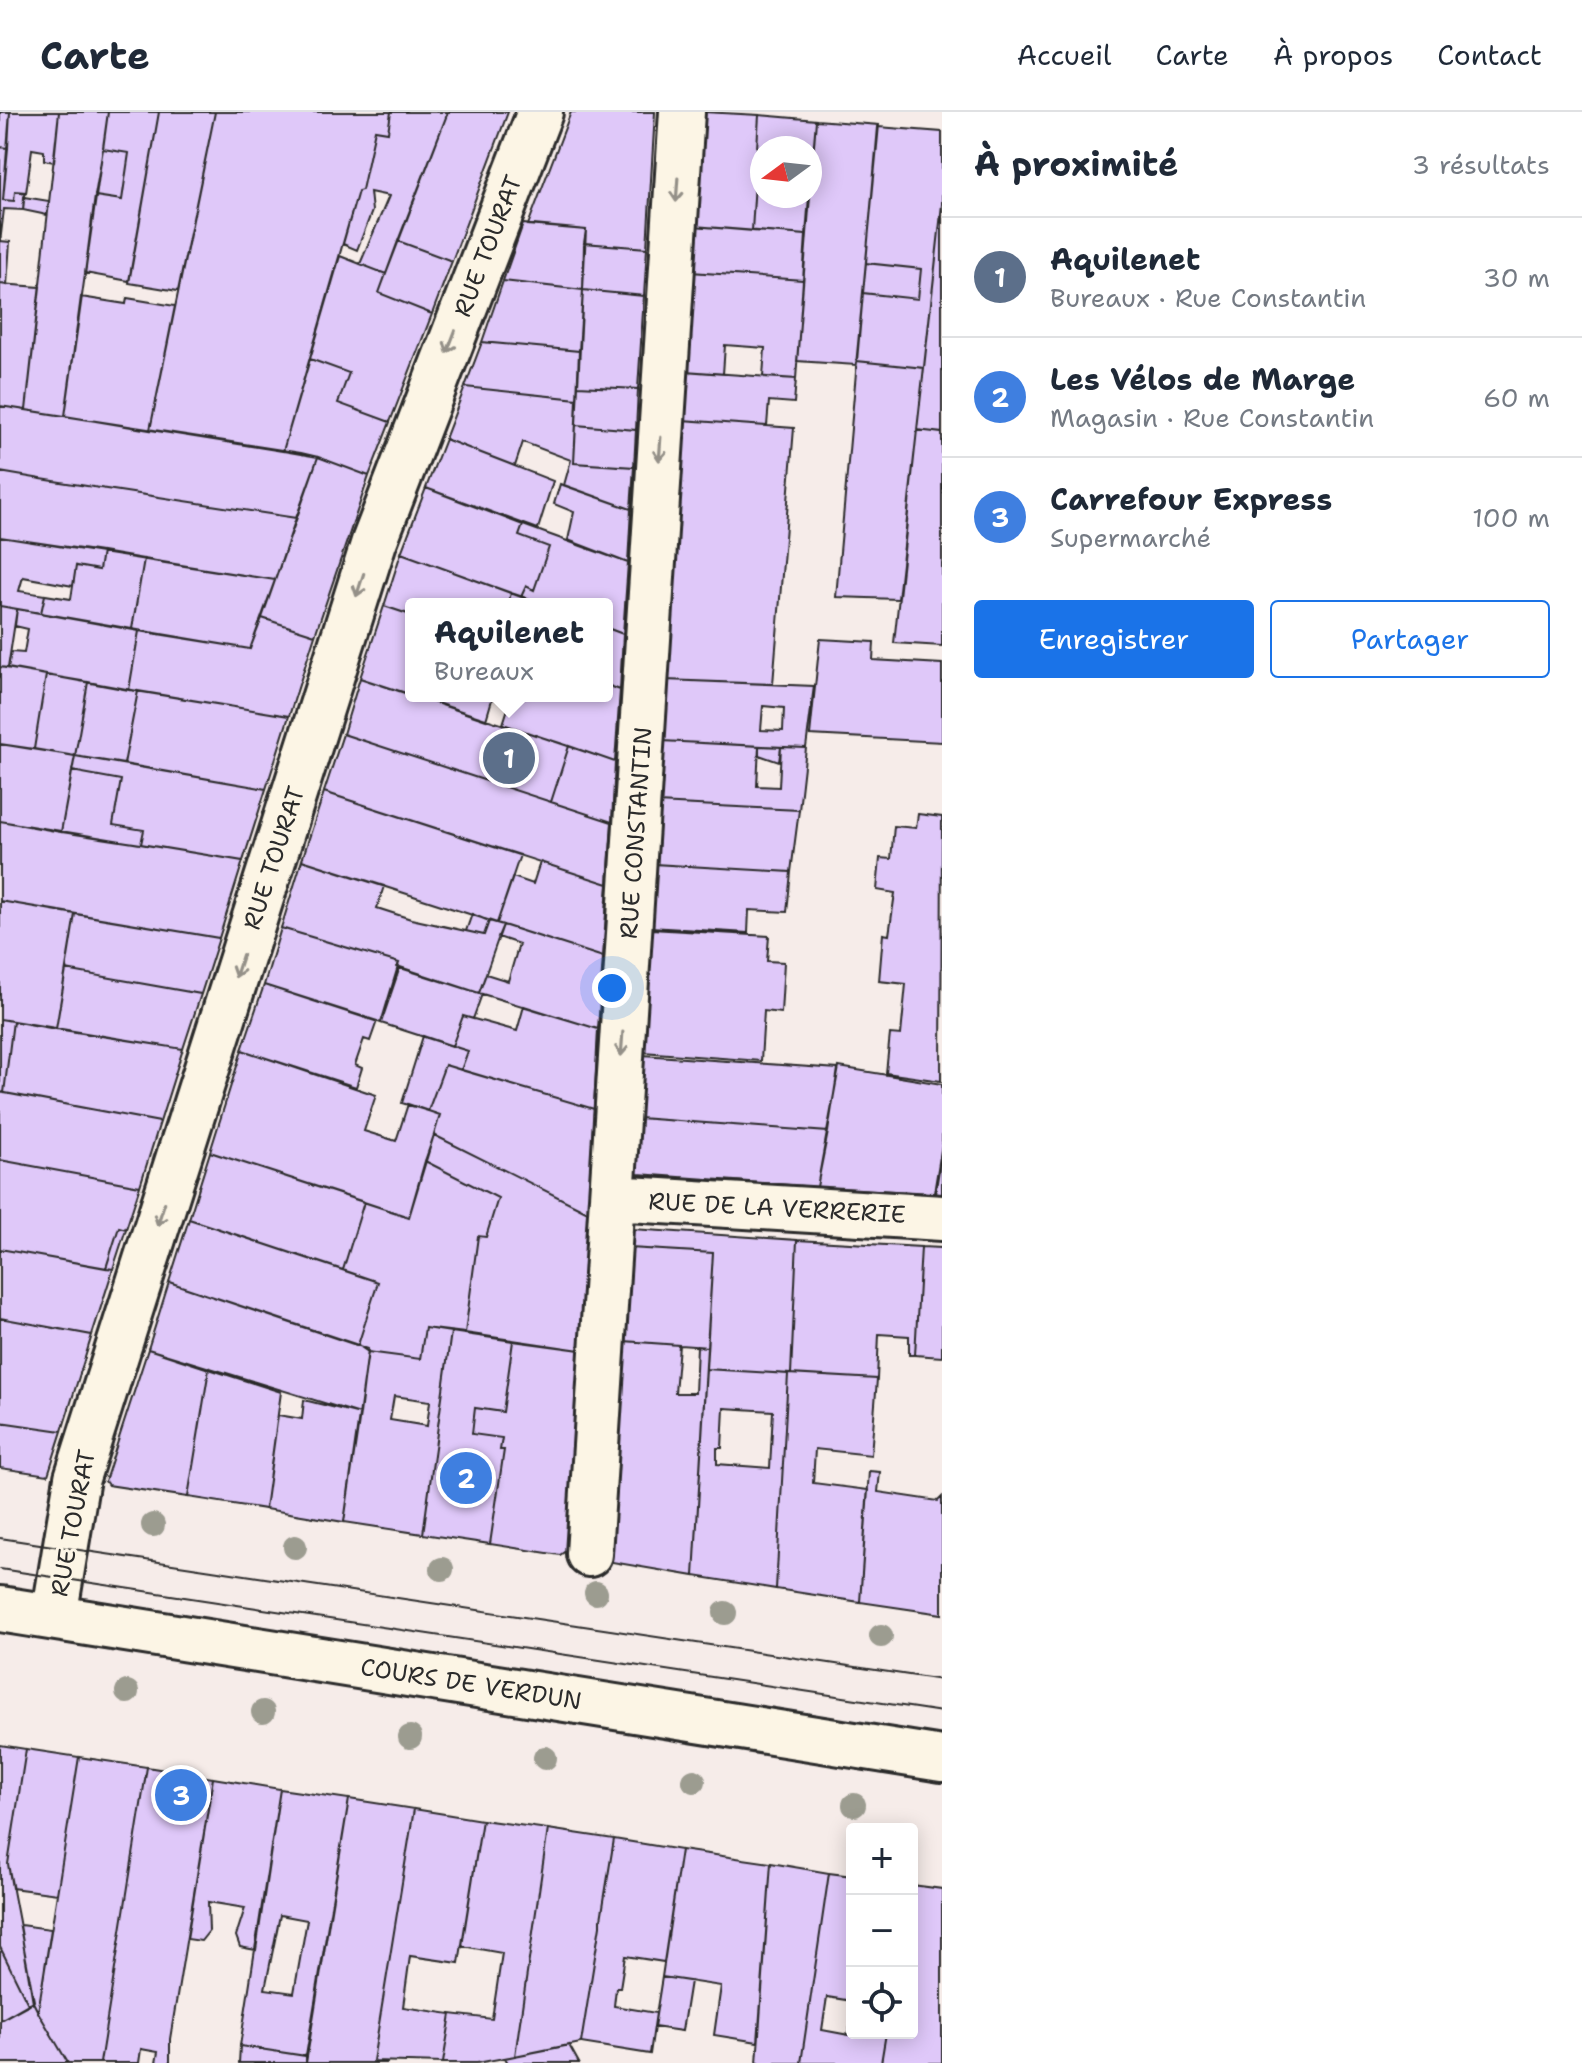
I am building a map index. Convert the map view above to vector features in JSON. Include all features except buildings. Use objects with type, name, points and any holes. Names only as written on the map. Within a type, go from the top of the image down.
[{"type":"street","name":"RUE TOURAT","points":[[54,1617],[77,1478],[374,542],[540,112]]},
{"type":"street","name":"RUE CONSTANTIN","points":[[589,1554],[682,112]]},
{"type":"street","name":"RUE DE LA VERRERIE","points":[[612,1198],[942,1218]]},
{"type":"street","name":"COURS DE VERDUN","points":[[0,1609],[942,1759]]},
{"type":"tram line","points":[[0,1538],[942,1680]]},
{"type":"tram line","points":[[0,1569],[942,1712]]},
{"type":"place","name":"Aquilenet","points":[[509,758]]},
{"type":"place","name":"Les Vélos de Marge","points":[[466,1478]]},
{"type":"place","name":"Carrefour Express","points":[[181,1795]]}]
